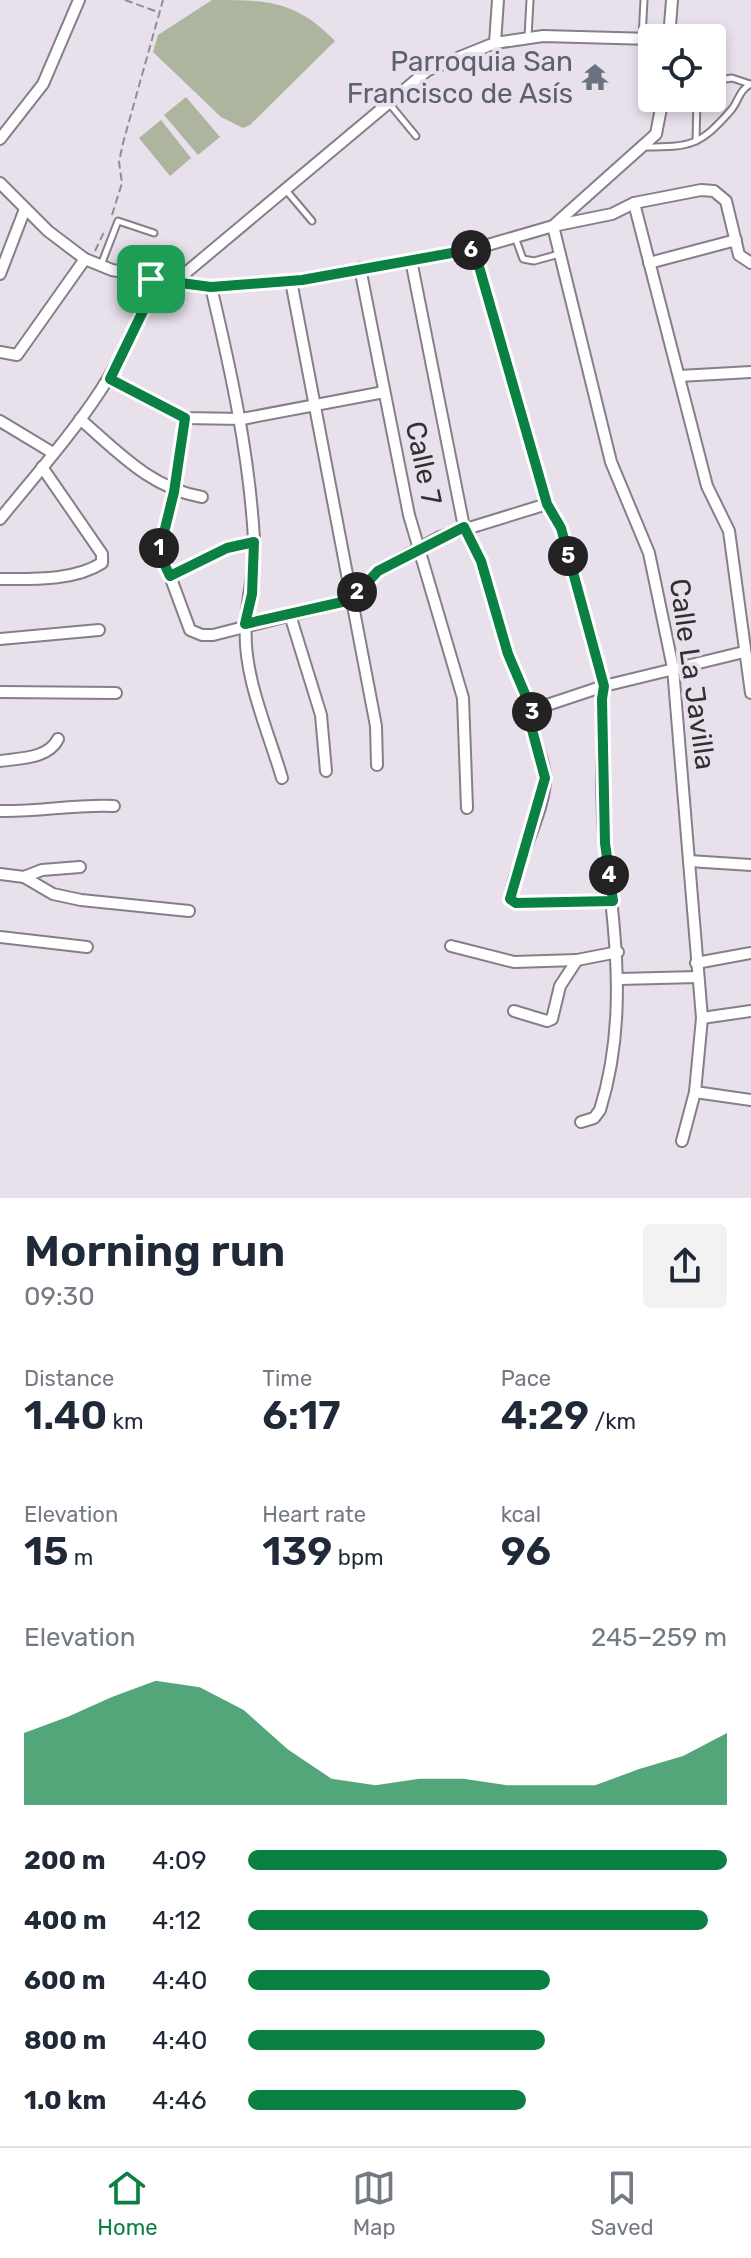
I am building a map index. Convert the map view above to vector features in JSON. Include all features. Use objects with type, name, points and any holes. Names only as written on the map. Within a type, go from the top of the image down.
[{"type":"street","points":[[0,139],[43,84],[79,0]]},
{"type":"street","points":[[495,43],[498,0]]},
{"type":"street","points":[[670,24],[672,0]]},
{"type":"street","points":[[176,281],[387,101],[428,70],[495,43],[527,38],[638,39]]},
{"type":"street","points":[[553,226],[643,147],[660,122],[661,112]]},
{"type":"street","points":[[0,183],[25,209],[92,262],[151,279],[211,287],[291,281],[474,249],[553,226],[612,214],[634,203],[701,190],[714,191],[726,201],[739,255],[751,263]]},
{"type":"street","points":[[634,203],[707,486],[729,531],[745,616],[744,652],[751,693]]},
{"type":"street","points":[[0,274],[25,209]]},
{"type":"street","name":"Calle La Javilla","points":[[553,226],[611,462],[649,553],[673,668],[685,781],[702,1018],[695,1092],[682,1141]]},
{"type":"street","points":[[649,263],[736,240]]},
{"type":"street","points":[[474,249],[547,504],[561,528],[604,686],[605,843],[618,952],[618,1031],[600,1110],[594,1118],[581,1122]]},
{"type":"street","points":[[411,260],[464,527],[481,561],[508,654],[534,715]]},
{"type":"street","points":[[0,352],[17,355],[92,262]]},
{"type":"street","name":"Calle 7","points":[[360,268],[409,515],[463,698],[467,808]]},
{"type":"street","points":[[0,519],[110,379],[145,307],[151,279]]},
{"type":"street","points":[[291,281],[376,726],[377,765]]},
{"type":"street","points":[[211,287],[242,419],[254,542],[252,594],[245,624],[250,667],[282,778]]},
{"type":"street","points":[[679,376],[751,372]]},
{"type":"street","points":[[110,379],[185,418],[242,419],[384,392]]},
{"type":"street","points":[[185,418],[174,492],[159,553],[190,630],[213,635],[245,624],[351,600],[378,571],[420,548],[464,527],[547,504]]},
{"type":"street","points":[[80,419],[148,478],[174,492],[202,497]]},
{"type":"street","points":[[0,421],[53,453]]},
{"type":"street","points":[[0,579],[40,579],[93,569],[102,563],[102,554],[42,467]]},
{"type":"street","points":[[170,576],[227,548],[254,542]]},
{"type":"street","points":[[290,615],[318,704],[326,771]]},
{"type":"street","points":[[0,639],[99,630]]},
{"type":"street","points":[[613,901],[516,903],[510,899],[545,778],[531,726],[534,715],[541,707],[604,686],[744,652]]},
{"type":"street","points":[[0,692],[116,693]]},
{"type":"street","points":[[0,761],[41,754],[54,748],[58,739]]},
{"type":"street","points":[[0,811],[38,810],[74,804],[114,806]]},
{"type":"street","points":[[689,861],[751,865]]},
{"type":"street","points":[[24,877],[42,870],[80,867]]},
{"type":"street","points":[[0,874],[24,877],[53,894],[67,897],[189,911]]},
{"type":"street","points":[[0,937],[87,947]]},
{"type":"street","points":[[451,946],[514,962],[577,960],[618,952]]},
{"type":"street","points":[[696,963],[751,953]]},
{"type":"street","points":[[514,1011],[547,1021],[552,1019],[560,986],[577,960]]},
{"type":"street","points":[[619,979],[698,977]]},
{"type":"street","points":[[702,1018],[751,1011]]},
{"type":"street","points":[[695,1092],[751,1100]]},
{"type":"lane","points":[[527,38],[530,0]]},
{"type":"lane","points":[[644,0],[646,24]]},
{"type":"lane","points":[[726,79],[751,84]]},
{"type":"lane","points":[[643,147],[683,147],[696,142],[734,106],[744,88],[751,84]]},
{"type":"lane","points":[[387,101],[416,136]]},
{"type":"lane","points":[[696,142],[697,112]]},
{"type":"lane","points":[[285,189],[312,221]]},
{"type":"lane","points":[[92,262],[118,221],[154,233]]},
{"type":"lane","points":[[515,237],[523,259],[534,261],[560,254]]},
{"type":"path","points":[[125,0],[159,12]]},
{"type":"path","points":[[111,218],[122,183],[119,162],[123,143],[163,0]]},
{"type":"path","points":[[92,262],[106,229]]},
{"type":"green space","points":[[212,0],[279,5],[307,17],[335,41],[250,125],[243,128],[221,117],[153,52],[158,35]]},
{"type":"green space","points":[[186,97],[220,137],[198,155],[164,115]]},
{"type":"green space","points":[[161,120],[191,158],[170,176],[139,138]]},
{"type":"place","name":"Parroquia San Francisco de Asís","points":[[595,77]]},
{"type":"route","points":[[474,249],[547,504],[561,528],[604,686],[605,843],[613,901],[516,903],[510,899],[545,778],[531,726],[534,715],[508,654],[481,561],[464,527],[378,571],[351,600],[245,624],[252,594],[254,542],[227,548],[170,576],[159,553],[161,534],[174,492],[185,418],[110,379],[145,307],[151,279],[211,287],[302,280],[474,249]]}]
